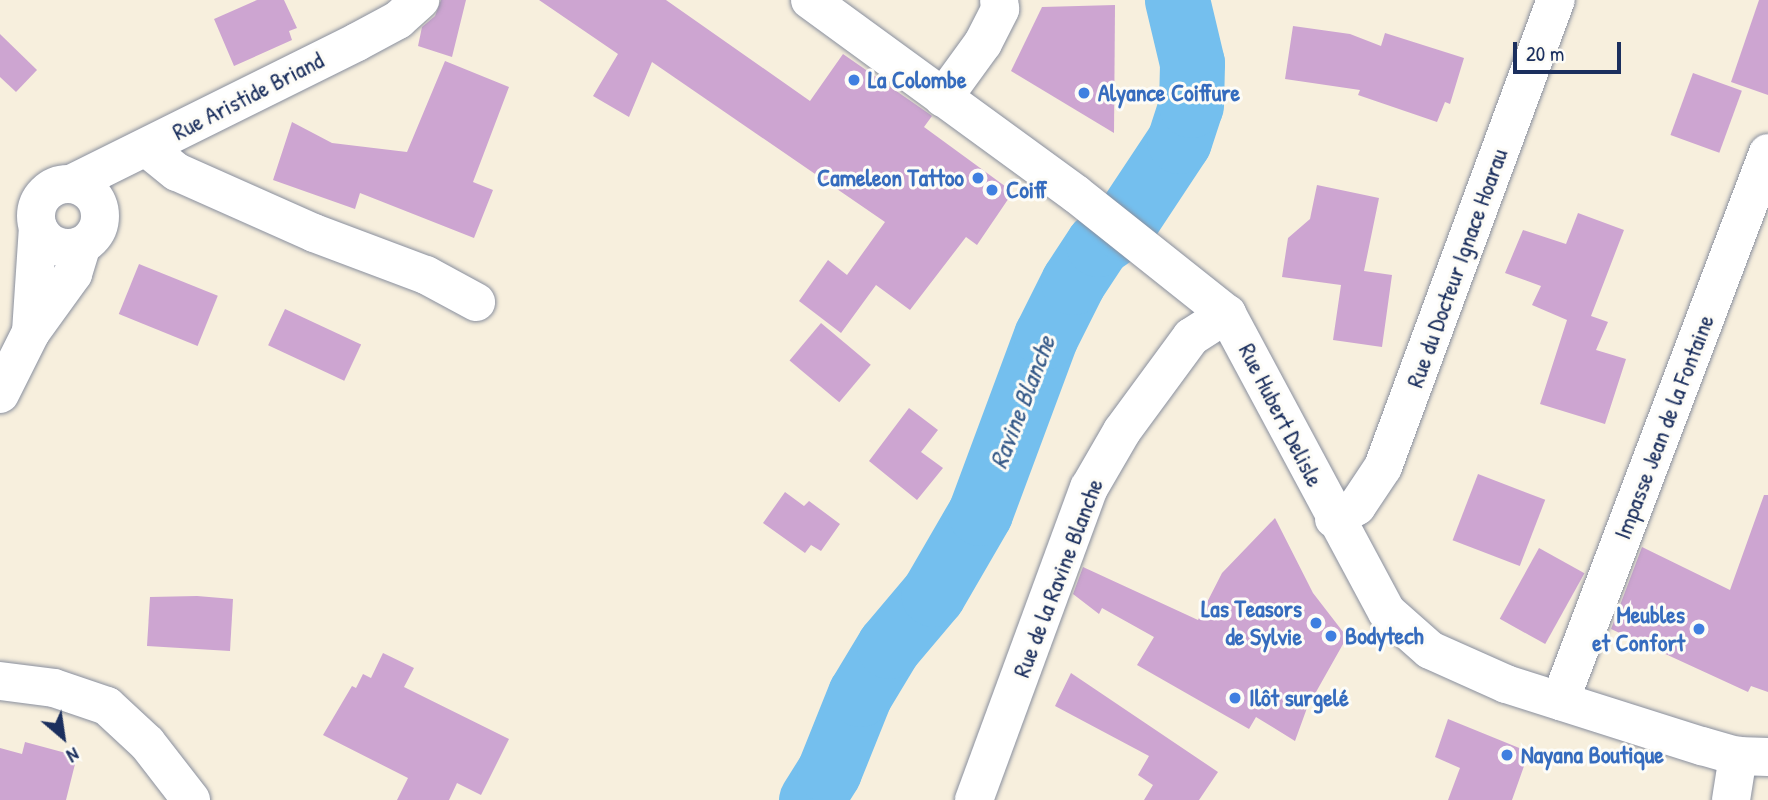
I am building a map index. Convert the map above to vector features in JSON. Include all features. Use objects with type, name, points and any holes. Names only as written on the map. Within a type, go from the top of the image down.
[{"type":"street","name":"Rue Aristide Briand","points":[[31,332],[37,206],[43,197],[60,185],[71,184],[147,148],[388,26],[420,0]]},
{"type":"street","name":"Rue Hubert Delisle","points":[[810,0],[1076,194],[1214,302],[1387,612],[1430,650],[1506,684],[1753,757]]},
{"type":"street","points":[[943,98],[983,43],[1000,9],[999,0]]},
{"type":"street","name":"Rue du Docteur Ignace Hoarau","points":[[1334,519],[1357,506],[1383,467],[1556,0]]},
{"type":"street","points":[[147,148],[177,172],[314,233],[426,275],[476,302]]},
{"type":"street","name":"Impasse Jean de la Fontaine","points":[[1560,701],[1768,153]]},
{"type":"street","name":"Rue Aristide Briand","points":[[0,394],[31,332],[73,274],[82,245],[97,230],[100,210],[90,192],[71,184]]},
{"type":"street","points":[[38,227],[52,244],[82,245]]},
{"type":"street","name":"Rue de la Ravine Blanche","points":[[974,800],[1089,488],[1122,431],[1214,302]]},
{"type":"street","points":[[0,681],[54,688],[107,706],[147,743],[191,800]]},
{"type":"street","points":[[1731,800],[1753,757]]},
{"type":"building","points":[[257,0],[284,0],[297,28],[289,31],[292,40],[234,66],[214,19]]},
{"type":"building","points":[[441,0],[466,0],[452,57],[418,46],[422,27],[435,16]]},
{"type":"building","points":[[539,0],[666,0],[810,101],[843,54],[932,116],[924,127],[1013,192],[977,245],[966,237],[910,310],[876,285],[841,333],[799,301],[828,260],[847,275],[885,222],[652,62],[629,117],[593,96],[618,54]]},
{"type":"building","points":[[1759,0],[1768,0],[1768,95],[1731,82]]},
{"type":"building","points":[[1115,5],[1114,133],[1011,71],[1042,7]]},
{"type":"building","points":[[1293,26],[1350,34],[1381,46],[1385,33],[1464,58],[1450,104],[1445,102],[1437,122],[1358,95],[1360,90],[1285,79]]},
{"type":"building","points":[[0,34],[37,70],[16,92],[0,77]]},
{"type":"building","points":[[445,61],[509,87],[473,182],[493,190],[474,238],[360,193],[355,209],[273,180],[292,122],[332,143],[407,152]]},
{"type":"building","points":[[1693,73],[1742,91],[1719,153],[1670,135]]},
{"type":"building","points":[[1317,185],[1379,198],[1364,271],[1392,275],[1382,347],[1333,340],[1341,285],[1282,277],[1288,238],[1310,219]]},
{"type":"building","points":[[1578,213],[1624,230],[1591,316],[1608,322],[1596,350],[1626,359],[1605,424],[1540,404],[1567,320],[1532,305],[1541,286],[1505,273],[1523,230],[1566,244]]},
{"type":"building","points":[[139,264],[218,296],[198,346],[119,314]]},
{"type":"building","points":[[285,309],[361,344],[344,381],[268,345]]},
{"type":"building","points":[[821,323],[871,365],[839,402],[790,361]]},
{"type":"building","points":[[909,408],[938,430],[921,452],[943,468],[917,500],[869,461]]},
{"type":"building","points":[[1478,474],[1545,500],[1520,566],[1453,540]]},
{"type":"building","points":[[785,492],[804,506],[809,501],[840,524],[821,551],[811,545],[805,553],[763,523]]},
{"type":"building","points":[[1764,495],[1768,495],[1768,692],[1751,686],[1748,692],[1611,629],[1642,547],[1730,590]]},
{"type":"building","points":[[1275,518],[1313,593],[1347,637],[1307,708],[1295,741],[1256,717],[1249,729],[1137,665],[1154,637],[1102,608],[1099,614],[1073,594],[1083,567],[1198,620],[1222,573]]},
{"type":"building","points":[[1539,548],[1584,573],[1545,644],[1500,619]]},
{"type":"building","points":[[197,596],[233,599],[230,651],[147,646],[150,597]]},
{"type":"building","points":[[383,653],[414,668],[404,687],[509,739],[481,795],[457,783],[449,800],[397,800],[408,778],[323,735],[352,686],[356,688],[363,674],[371,678]]},
{"type":"building","points":[[1071,673],[1218,772],[1199,800],[1144,800],[1153,785],[1138,775],[1149,756],[1055,706]]},
{"type":"building","points":[[1448,719],[1529,752],[1512,800],[1448,800],[1460,768],[1435,757]]},
{"type":"building","points":[[25,742],[77,756],[66,800],[0,800],[0,748],[22,754]]},
{"type":"waterway","name":"Ravine Blanche","points":[[811,800],[829,771],[860,694],[889,646],[933,594],[980,513],[1046,336],[1073,282],[1098,244],[1122,227],[1179,141],[1191,105],[1192,63],[1177,0]]},
{"type":"place","name":"La Colombe","points":[[854,80]]},
{"type":"place","name":"Alyance Coiffure","points":[[1084,93]]},
{"type":"place","name":"Cameleon Tattoo","points":[[978,178]]},
{"type":"place","name":"Coiff","points":[[992,190]]},
{"type":"place","name":"Las Teasors de Sylvie","points":[[1316,623]]},
{"type":"place","name":"Meubles et Confort","points":[[1699,629]]},
{"type":"place","name":"Bodytech","points":[[1331,636]]},
{"type":"place","name":"Ilôt surgelé","points":[[1235,698]]},
{"type":"place","name":"Nayana Boutique","points":[[1507,755]]}]
